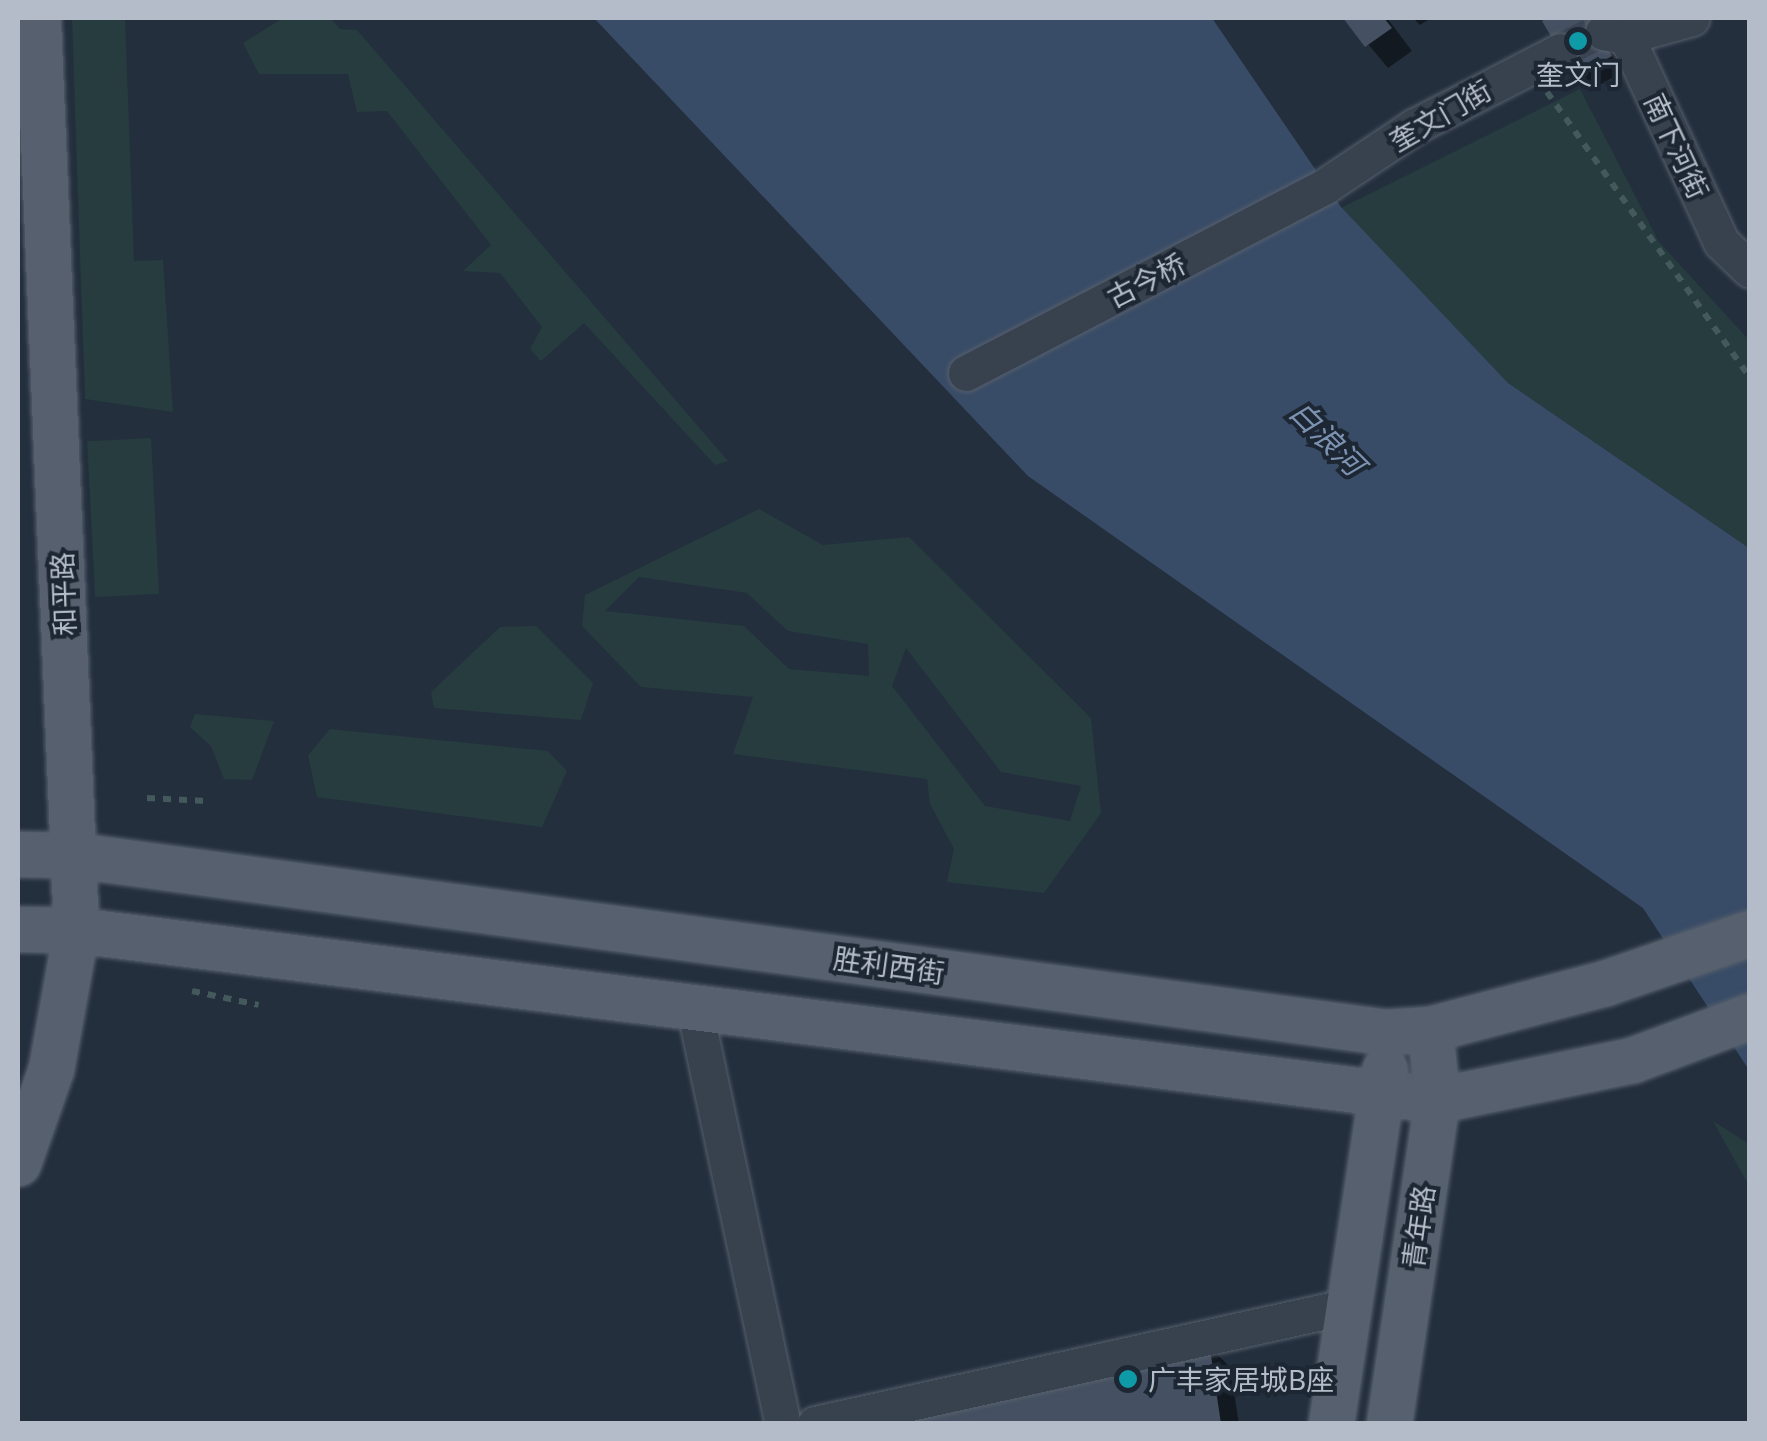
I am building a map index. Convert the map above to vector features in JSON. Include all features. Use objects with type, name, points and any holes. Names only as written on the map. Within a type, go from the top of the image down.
[{"type":"main road","name":"和平路","points":[[18,1163],[51,1069],[76,930],[38,18]]},
{"type":"main road","points":[[18,844],[18,930],[76,930],[1386,1096],[1437,1100],[1632,1060],[1750,1016]]},
{"type":"main road","name":"胜利西街","points":[[18,854],[74,856],[1384,1032],[1430,1029],[1605,984],[1750,933]]},
{"type":"main road","name":"青年路","points":[[1389,1424],[1437,1100],[1430,1029]]},
{"type":"main road","name":"青年路","points":[[1332,1424],[1386,1096],[1384,1032]]},
{"type":"street","points":[[1612,28],[1692,18]]},
{"type":"street","name":"南下河街","points":[[1612,28],[1722,242],[1750,270]]},
{"type":"street","name":"奎文门街","points":[[1326,186],[1415,126],[1544,59]]},
{"type":"street","name":"古今桥","points":[[966,373],[1326,186]]},
{"type":"street","points":[[695,1011],[783,1424]]},
{"type":"street","points":[[814,1424],[1353,1305]]},
{"type":"path","points":[[1544,59],[1750,378]]},
{"type":"path","points":[[147,798],[206,801]]},
{"type":"path","points":[[192,991],[259,1005]]},
{"type":"green space","points":[[72,18],[125,18],[134,261],[163,260],[173,412],[85,399]]},
{"type":"green space","points":[[283,18],[330,18],[340,29],[357,30],[728,461],[715,465],[584,323],[541,361],[530,349],[542,327],[500,273],[463,271],[491,245],[387,111],[357,112],[348,74],[259,74],[243,43]]},
{"type":"green space","points":[[1580,89],[1659,242],[1749,340],[1749,548],[1508,383],[1341,208]]},
{"type":"green space","points":[[151,438],[159,594],[95,597],[87,441]]},
{"type":"green space","points":[[759,509],[823,545],[909,537],[1091,718],[1101,813],[1044,893],[947,882],[954,849],[930,804],[927,779],[733,754],[753,697],[641,687],[582,626],[585,595]],"holes":[[[639,577],[747,593],[788,631],[868,644],[869,676],[789,669],[744,626],[605,611]],[[906,648],[1001,772],[1081,786],[1070,821],[985,806],[892,686]]]},
{"type":"green space","points":[[536,626],[593,683],[581,720],[434,708],[431,692],[500,627]]},
{"type":"green space","points":[[195,714],[274,721],[252,780],[224,779],[211,746],[190,727]]},
{"type":"green space","points":[[330,729],[548,751],[567,771],[542,827],[317,797],[308,755]]},
{"type":"green space","points":[[1713,1121],[1749,1144],[1749,1186]]},
{"type":"water","name":"白浪河","points":[[594,18],[1212,18],[1341,207],[1508,383],[1749,548],[1749,1070],[1643,908],[1028,476]]},
{"type":"building","points":[[1343,18],[1384,18],[1392,28],[1365,47]]},
{"type":"building","name":"奎文门","points":[[1589,18],[1612,56],[1575,77],[1542,21]]},
{"type":"building","name":"广丰家居城B座","points":[[1209,1342],[1221,1424],[867,1424]]},
{"type":"tunnel","points":[[1560,51],[1597,32]]},
{"type":"place","name":"奎文门","points":[[1578,41]]},
{"type":"place","name":"广丰家居城B座","points":[[1128,1379]]}]
